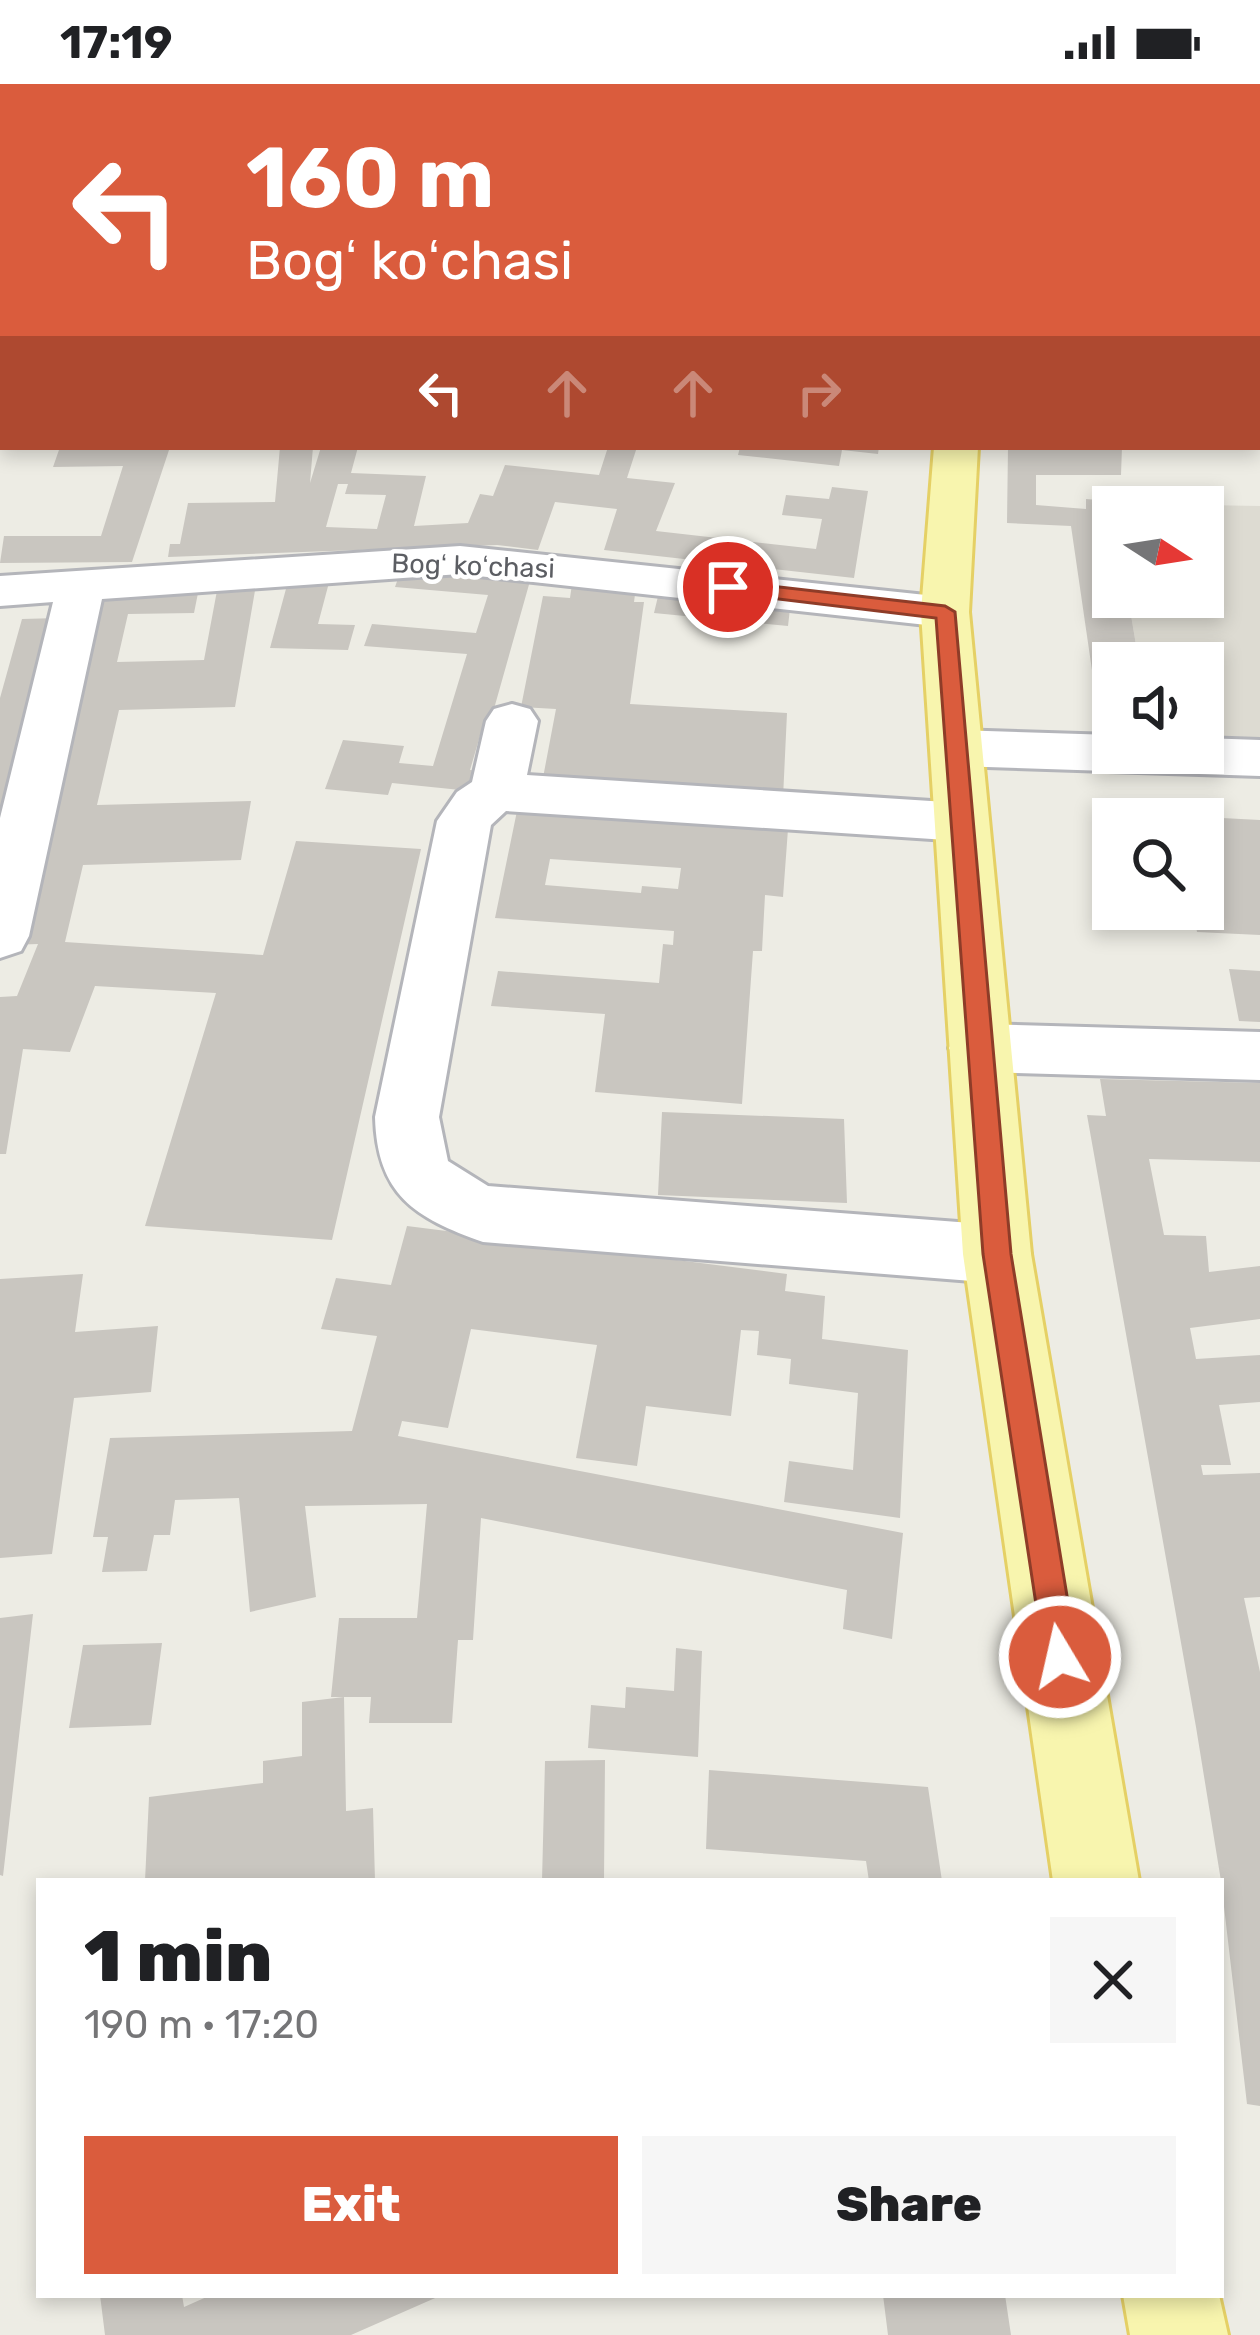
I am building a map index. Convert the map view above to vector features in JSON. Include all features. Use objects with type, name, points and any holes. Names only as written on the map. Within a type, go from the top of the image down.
[{"type":"main road","points":[[956,450],[945,612],[997,1254],[1096,1878]]},
{"type":"main road","points":[[1172,2298],[1179,2335]]},
{"type":"street","name":"Bogʻ koʻchasi","points":[[0,590],[460,560],[945,612]]},
{"type":"street","points":[[0,936],[82,582]]},
{"type":"street","points":[[496,792],[512,721]]},
{"type":"street","points":[[956,748],[1260,758]]},
{"type":"street","points":[[962,822],[496,792],[476,805],[464,821],[407,1117],[406,1147],[417,1172],[438,1195],[483,1214],[997,1254]]},
{"type":"street","points":[[980,1048],[1260,1057]]},
{"type":"shaded area","points":[[1224,505],[1260,506],[1260,746],[1224,745],[1224,642],[1136,642],[1132,618],[1224,618]]},
{"type":"building","points":[[59,450],[169,450],[132,562],[0,563],[4,536],[101,536],[123,466],[53,467]]},
{"type":"building","points":[[280,450],[313,450],[310,483],[320,450],[357,450],[351,473],[426,476],[414,526],[468,523],[480,494],[493,496],[505,465],[599,475],[607,450],[636,450],[627,478],[675,483],[656,531],[816,549],[822,519],[782,515],[786,495],[829,499],[832,487],[868,491],[854,578],[604,550],[617,509],[555,502],[538,550],[497,545],[168,557],[170,544],[180,544],[188,503],[275,502]],"holes":[[[338,484],[348,484],[345,494],[386,495],[377,529],[326,527]]]},
{"type":"building","points":[[739,450],[842,450],[839,466],[738,455]]},
{"type":"building","points":[[1008,450],[1122,450],[1121,475],[1036,475],[1036,505],[1086,509],[1086,499],[1092,500],[1092,618],[1132,618],[1136,642],[1092,642],[1092,670],[1071,526],[1007,523]]},
{"type":"building","points":[[401,570],[530,581],[488,730],[482,729],[470,770],[485,771],[480,792],[392,783],[388,795],[325,789],[343,740],[404,746],[399,763],[433,766],[467,654],[364,646],[372,624],[476,633],[488,595],[395,587]]},
{"type":"building","points":[[290,574],[331,575],[318,624],[355,625],[348,650],[270,648]]},
{"type":"building","points":[[573,577],[637,580],[634,602],[644,602],[630,704],[787,713],[783,798],[542,783],[556,709],[521,707],[543,596],[570,598]]},
{"type":"building","points":[[257,579],[235,707],[119,710],[97,805],[251,801],[241,860],[83,865],[65,942],[263,955],[296,841],[421,849],[332,1240],[145,1226],[216,993],[95,986],[70,1052],[23,1049],[6,1154],[0,1154],[0,997],[17,996],[38,944],[9,945],[102,585],[200,583],[194,613],[128,614],[117,662],[204,660],[219,580]]},
{"type":"building","points":[[660,588],[791,600],[788,626],[654,613]]},
{"type":"building","points":[[58,618],[0,876],[0,698],[22,619]]},
{"type":"building","points":[[517,811],[788,829],[783,897],[765,895],[762,951],[753,951],[742,1104],[595,1092],[605,1014],[491,1006],[498,971],[659,983],[663,944],[673,945],[674,931],[495,918]],"holes":[[[550,859],[681,868],[678,889],[642,886],[641,893],[545,885]]]},
{"type":"building","points":[[1224,818],[1260,820],[1260,935],[1197,932],[1224,930]]},
{"type":"building","points":[[1229,969],[1260,971],[1260,1022],[1239,1021]]},
{"type":"building","points":[[1100,1079],[1260,1083],[1260,1162],[1149,1159],[1164,1235],[1206,1236],[1209,1272],[1260,1266],[1260,1319],[1190,1328],[1196,1359],[1260,1355],[1260,1402],[1219,1405],[1231,1465],[1201,1465],[1203,1475],[1260,1473],[1260,1597],[1244,1598],[1260,1672],[1260,2106],[1247,2104],[1224,1878],[1087,1115],[1106,1116]]},
{"type":"building","points":[[662,1112],[844,1119],[847,1203],[658,1195]]},
{"type":"building","points":[[407,1226],[787,1274],[785,1291],[825,1296],[822,1339],[908,1350],[900,1518],[784,1502],[789,1461],[853,1470],[858,1393],[789,1384],[791,1359],[757,1355],[759,1331],[741,1330],[731,1416],[646,1406],[637,1466],[576,1458],[597,1345],[471,1329],[448,1428],[402,1421],[398,1436],[903,1533],[892,1639],[843,1629],[847,1590],[481,1518],[473,1640],[458,1640],[452,1723],[369,1723],[371,1697],[331,1697],[339,1618],[417,1618],[427,1504],[305,1506],[316,1597],[250,1612],[239,1498],[175,1500],[170,1535],[154,1535],[147,1571],[102,1572],[108,1537],[93,1537],[110,1438],[352,1431],[377,1336],[321,1329],[336,1278],[391,1285]]},
{"type":"building","points":[[83,1274],[75,1332],[158,1326],[151,1392],[74,1398],[52,1554],[0,1558],[0,1279]]},
{"type":"building","points":[[33,1614],[3,1876],[0,1618]]},
{"type":"building","points":[[162,1643],[151,1725],[69,1728],[83,1645]]},
{"type":"building","points":[[676,1648],[702,1651],[698,1757],[588,1748],[591,1705],[625,1708],[626,1687],[674,1691]]},
{"type":"building","points":[[344,1697],[346,1811],[373,1808],[375,1878],[145,1878],[149,1797],[263,1783],[263,1761],[302,1756],[302,1702]]},
{"type":"building","points":[[605,1760],[604,1878],[542,1878],[545,1761]]},
{"type":"building","points":[[709,1770],[928,1787],[942,1878],[869,1878],[866,1861],[706,1849]]},
{"type":"building","points":[[100,2298],[182,2298],[184,2307],[204,2298],[435,2298],[351,2335],[105,2335]]},
{"type":"building","points":[[883,2298],[1005,2298],[1011,2335],[888,2335]]},
{"type":"route","points":[[728,587],[945,612],[997,1254],[1060,1657]]}]
